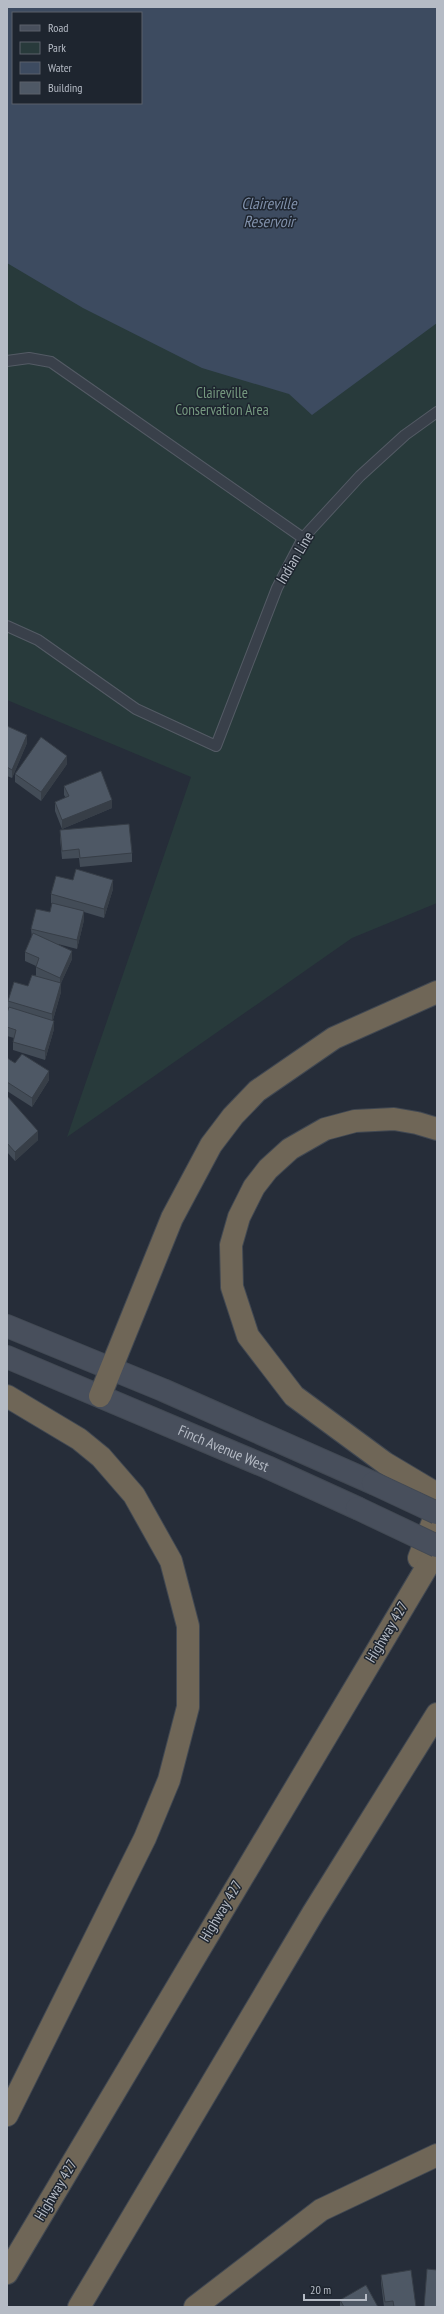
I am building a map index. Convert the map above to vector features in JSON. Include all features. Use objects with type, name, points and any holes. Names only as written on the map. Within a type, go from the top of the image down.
[{"type":"highway","points":[[100,1396],[172,1218],[211,1145],[233,1116],[257,1091],[334,1038],[437,992]]},
{"type":"highway","points":[[437,1130],[417,1123],[394,1119],[355,1120],[325,1129],[290,1149],[268,1169],[254,1187],[239,1217],[231,1245],[232,1287],[248,1336],[294,1396],[385,1463],[437,1494]]},
{"type":"highway","points":[[7,1396],[53,1421],[79,1439],[102,1457],[134,1495],[171,1561],[188,1626],[188,1707],[169,1780],[145,1838],[7,2115]]},
{"type":"highway","points":[[398,1612],[437,1512]]},
{"type":"highway","name":"Highway 427","points":[[7,2273],[398,1612],[437,1550]]},
{"type":"highway","points":[[79,2307],[313,1913],[437,1714]]},
{"type":"highway","points":[[195,2307],[321,2210],[437,2155]]},
{"type":"main road","name":"Finch Avenue West","points":[[9,1327],[111,1369],[437,1512]]},
{"type":"main road","name":"Finch Avenue West","points":[[7,1358],[100,1396],[357,1508],[437,1546]]},
{"type":"lane","points":[[7,361],[28,358],[51,362],[303,538]]},
{"type":"lane","name":"Indian Line","points":[[7,626],[38,640],[136,709],[216,746],[277,588],[303,538],[360,476],[405,435],[437,412]]},
{"type":"green space","name":"Claireville Conservation Area","points":[[7,7],[437,7],[437,903],[352,938],[67,1137],[191,777],[7,700]]},
{"type":"water","name":"Claireville Reservoir","points":[[7,7],[437,7],[437,323],[312,415],[289,394],[202,368],[83,308],[7,263]]},
{"type":"building","points":[[7,726],[27,735],[12,770],[7,767]]},
{"type":"building","points":[[41,737],[67,756],[41,792],[15,774]]},
{"type":"building","points":[[101,771],[112,800],[62,820],[55,802],[69,796],[64,786]]},
{"type":"building","points":[[129,824],[132,853],[80,858],[79,849],[62,851],[60,830]]},
{"type":"building","points":[[76,869],[113,880],[104,909],[51,894],[56,876],[73,880]]},
{"type":"building","points":[[52,903],[84,911],[77,940],[31,929],[36,909],[50,912]]},
{"type":"building","points":[[33,933],[72,951],[60,978],[36,967],[39,958],[25,952]]},
{"type":"building","points":[[32,975],[61,983],[52,1014],[8,1001],[14,982],[28,986]]},
{"type":"building","points":[[9,1007],[54,1021],[45,1051],[13,1042],[16,1030],[7,1027],[7,1013]]},
{"type":"building","points":[[22,1054],[49,1071],[32,1098],[7,1082],[7,1058],[15,1063]]},
{"type":"building","points":[[8,1097],[38,1131],[15,1152],[7,1143]]},
{"type":"building","points":[[427,2269],[437,2270],[437,2307],[424,2307]]},
{"type":"building","points":[[411,2270],[416,2307],[394,2307],[393,2301],[385,2302],[381,2275]]},
{"type":"building","points":[[366,2285],[378,2307],[344,2307],[340,2300]]}]
